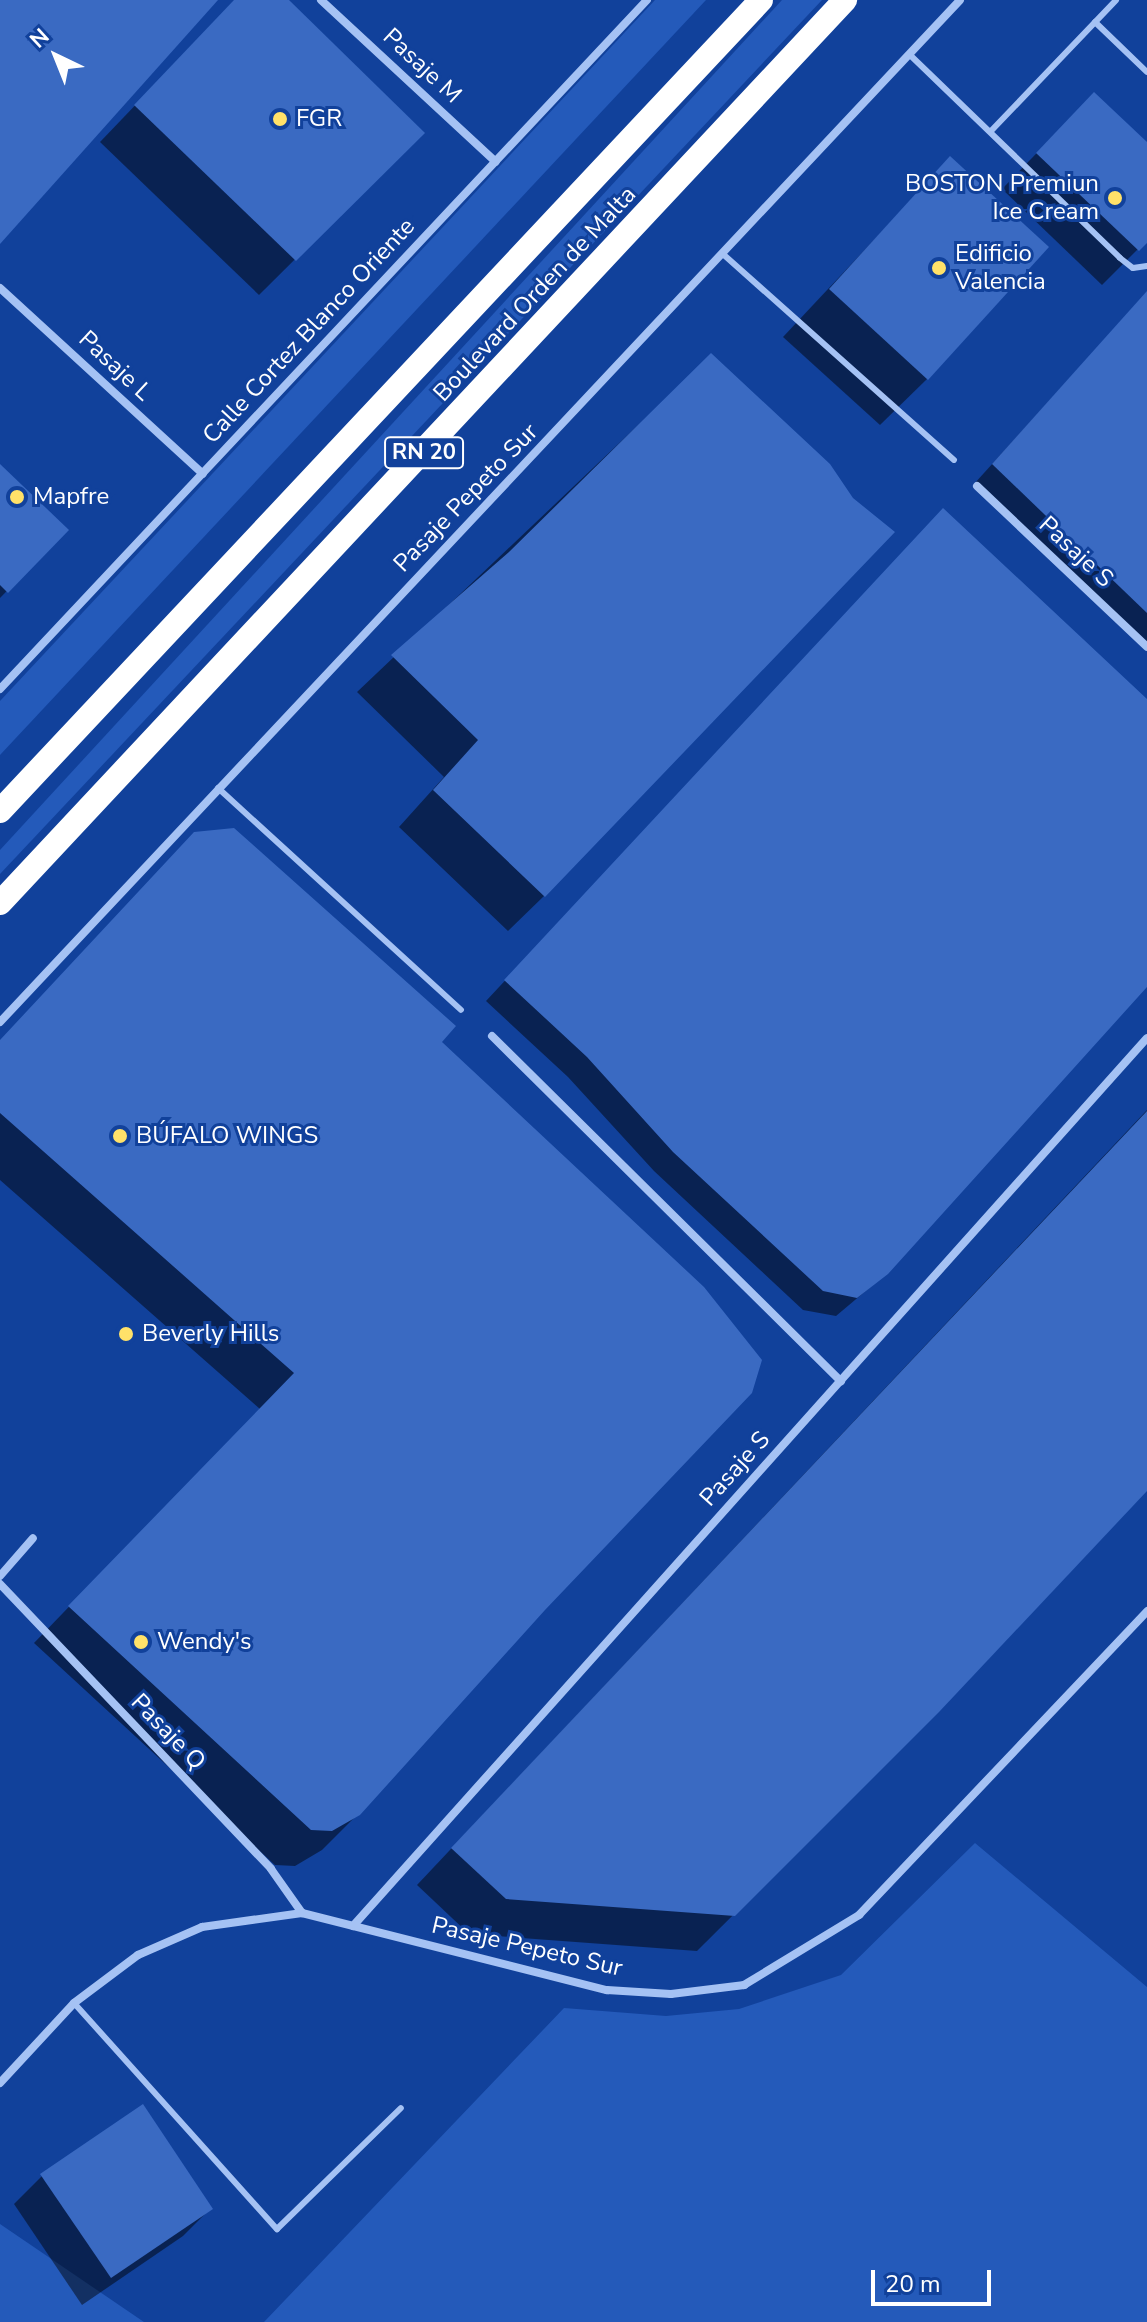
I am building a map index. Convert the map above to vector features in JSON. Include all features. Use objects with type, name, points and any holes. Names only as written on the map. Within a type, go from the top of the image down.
[{"type":"highway","name":"Boulevard Orden de Malta","points":[[0,811],[761,0]]},
{"type":"highway","name":"Boulevard Orden de Malta","points":[[0,903],[845,0]]},
{"type":"street","name":"Pasaje M","points":[[321,0],[496,162]]},
{"type":"street","name":"Calle Cortez Blanco Oriente","points":[[0,689],[647,0]]},
{"type":"street","name":"Pasaje Pepeto Sur","points":[[0,1022],[724,255],[960,0]]},
{"type":"street","name":"Pasaje L","points":[[0,288],[203,474]]},
{"type":"street","name":"Pasaje S","points":[[977,486],[1147,647]]},
{"type":"street","points":[[492,1036],[841,1381]]},
{"type":"street","name":"Pasaje S","points":[[353,1926],[1147,1038]]},
{"type":"street","points":[[0,1576],[33,1538]]},
{"type":"street","name":"Pasaje Q","points":[[0,1584],[271,1869],[302,1913]]},
{"type":"street","name":"Pasaje Pepeto Sur","points":[[0,2083],[74,2003],[138,1955],[202,1927],[302,1913],[607,1990],[671,1994],[744,1985],[859,1915],[1147,1611]]},
{"type":"lane","points":[[991,131],[1116,0]]},
{"type":"lane","points":[[1095,22],[1147,72]]},
{"type":"lane","points":[[909,54],[1120,258],[1133,268],[1147,266]]},
{"type":"lane","points":[[724,255],[954,460]]},
{"type":"lane","points":[[218,788],[461,1010]]},
{"type":"lane","points":[[74,2003],[277,2229],[401,2108]]},
{"type":"shaded area","points":[[655,0],[706,0],[0,755],[0,701]]},
{"type":"shaded area","points":[[782,0],[822,0],[0,874],[0,850]]},
{"type":"shaded area","points":[[975,1843],[1147,1987],[1147,2322],[264,2322],[564,2008],[666,2016],[739,2009],[841,1975]]},
{"type":"shaded area","points":[[0,2224],[144,2322],[0,2322]]},
{"type":"building","points":[[0,0],[218,0],[0,244]]},
{"type":"building","name":"FGR","points":[[234,0],[289,0],[425,133],[296,261],[134,105]]},
{"type":"building","name":"BOSTON Premiun Ice Cream","points":[[1094,92],[1147,142],[1147,243],[1139,251],[1036,153]]},
{"type":"building","name":"Edificio Valencia","points":[[950,156],[1049,247],[928,380],[829,289]]},
{"type":"building","points":[[1147,291],[1147,613],[992,464]]},
{"type":"building","points":[[711,353],[830,464],[853,498],[895,532],[545,897],[433,790],[478,740],[391,655],[509,552]]},
{"type":"building","name":"Mapfre","points":[[0,464],[69,530],[8,593],[0,585]]},
{"type":"building","points":[[943,508],[1147,699],[1147,987],[888,1274],[857,1298],[823,1291],[673,1152],[587,1057],[504,980]]},
{"type":"building","points":[[234,828],[456,1026],[442,1042],[704,1287],[762,1360],[752,1393],[545,1610],[360,1815],[332,1831],[311,1830],[68,1606],[294,1373],[0,1113],[0,1040],[194,832]]},
{"type":"building","points":[[1147,1111],[1147,1491],[939,1712],[735,1916],[506,1899],[451,1848]]},
{"type":"building","points":[[143,2104],[213,2209],[111,2278],[40,2174]]},
{"type":"place","name":"FGR","points":[[280,119]]},
{"type":"place","name":"BOSTON Premiun Ice Cream","points":[[1115,198]]},
{"type":"place","name":"Edificio Valencia","points":[[939,268]]},
{"type":"place","name":"Mapfre","points":[[17,497]]},
{"type":"place","name":"BÚFALO WINGS","points":[[120,1136]]},
{"type":"place","name":"Beverly Hills","points":[[126,1334]]},
{"type":"place","name":"Wendy's","points":[[141,1642]]}]
